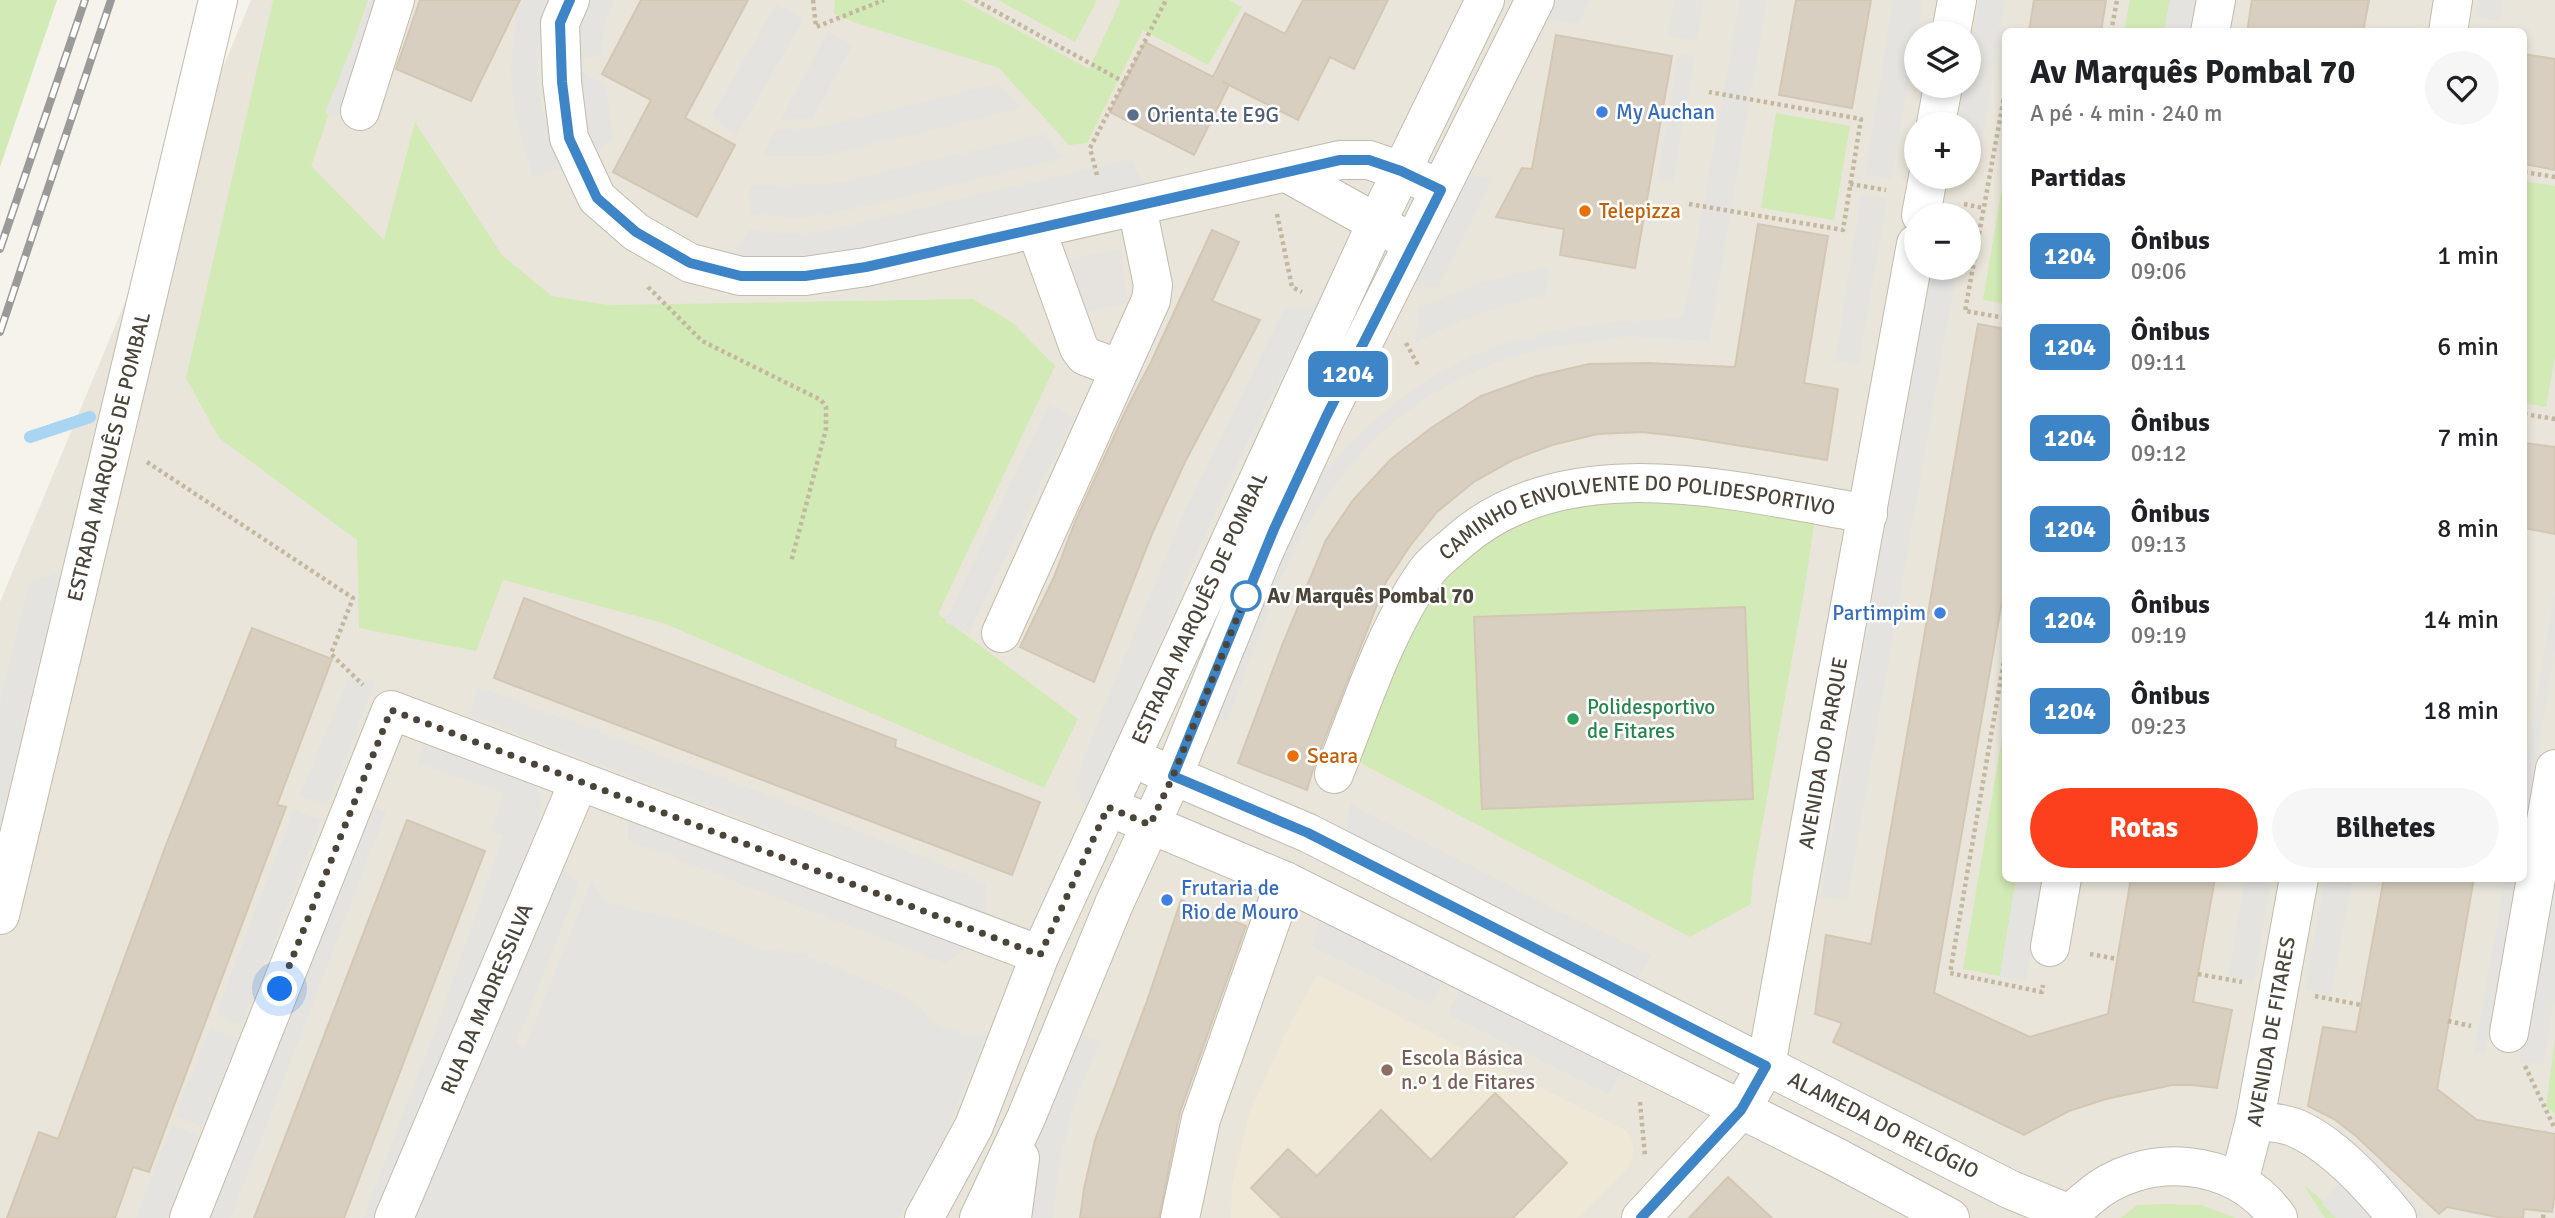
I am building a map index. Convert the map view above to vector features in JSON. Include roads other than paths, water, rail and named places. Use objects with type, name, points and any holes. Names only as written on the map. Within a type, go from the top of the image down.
[{"type":"street","name":"ESTRADA MARQUÊS DE POMBAL","points":[[0,915],[79,574],[125,396],[218,0]]},
{"type":"street","points":[[360,111],[396,0]]},
{"type":"street","points":[[570,0],[560,23],[562,82],[569,138],[597,198],[636,232],[690,263],[741,276],[805,276],[866,267],[1340,160],[1369,160],[1401,171],[1441,190]]},
{"type":"street","name":"ESTRADA MARQUÊS DE POMBAL","points":[[924,1218],[974,1126],[1040,955],[1376,224],[1485,0]]},
{"type":"street","name":"ESTRADA MARQUÊS DE POMBAL","points":[[979,1218],[1026,1118],[1114,904],[1173,776],[1264,552],[1326,417],[1535,0]]},
{"type":"street","points":[[1953,21],[1957,0]]},
{"type":"street","points":[[2211,28],[2216,0]]},
{"type":"street","points":[[2449,28],[2453,0]]},
{"type":"street","points":[[1287,173],[1414,243]]},
{"type":"street","points":[[1001,633],[1151,300],[1153,285],[1137,206]]},
{"type":"street","points":[[1036,229],[1080,348],[1085,356],[1120,369]]},
{"type":"street","name":"AVENIDA DO PARQUE","points":[[1640,1218],[1741,1110],[1766,1066],[1910,280]]},
{"type":"street","name":"CAMINHO ENVOLVENTE DO POLIDESPORTIVO","points":[[1334,774],[1394,626],[1428,569],[1476,526],[1521,501],[1605,483],[1690,484],[1868,514]]},
{"type":"street","points":[[189,1218],[391,710],[1040,955]]},
{"type":"street","name":"ALAMEDA DO RELÓGIO","points":[[1130,757],[1308,833],[2011,1190],[2069,1216]]},
{"type":"street","points":[[2509,1033],[2555,769]]},
{"type":"street","name":"RUA DA MADRESSILVA","points":[[394,1218],[579,781]]},
{"type":"street","points":[[1108,807],[1285,881],[1836,1157],[1950,1218]]},
{"type":"street","points":[[1180,1218],[1201,1119],[1285,881]]},
{"type":"street","points":[[2050,947],[2061,882]]},
{"type":"street","name":"AVENIDA DE FITARES","points":[[2239,1182],[2255,1120],[2298,882]]},
{"type":"street","points":[[1012,1218],[1026,1118]]},
{"type":"street","points":[[2255,1120],[2292,1127],[2349,1164],[2397,1218]]},
{"type":"street","points":[[2069,1216],[2098,1189],[2132,1172],[2168,1166],[2204,1169],[2239,1182],[2271,1208],[2278,1218]]},
{"type":"waterway","points":[[30,437],[90,417]]},
{"type":"railway","points":[[0,249],[85,0]]},
{"type":"railway","points":[[0,332],[111,0]]},
{"type":"place","name":"My Auchan","points":[[1602,112]]},
{"type":"place","name":"Orienta.te E9G","points":[[1133,115]]},
{"type":"place","name":"Telepizza","points":[[1585,211]]},
{"type":"place","name":"Av Marquês Pombal 70","points":[[1246,596]]},
{"type":"place","name":"Partimpim","points":[[1940,613]]},
{"type":"place","name":"Polidesportivo de Fitares","points":[[1573,719]]},
{"type":"place","name":"Seara","points":[[1293,756]]},
{"type":"place","name":"Frutaria de Rio de Mouro","points":[[1167,900]]},
{"type":"place","name":"Escola Básica n.º 1 de Fitares","points":[[1387,1070]]}]
